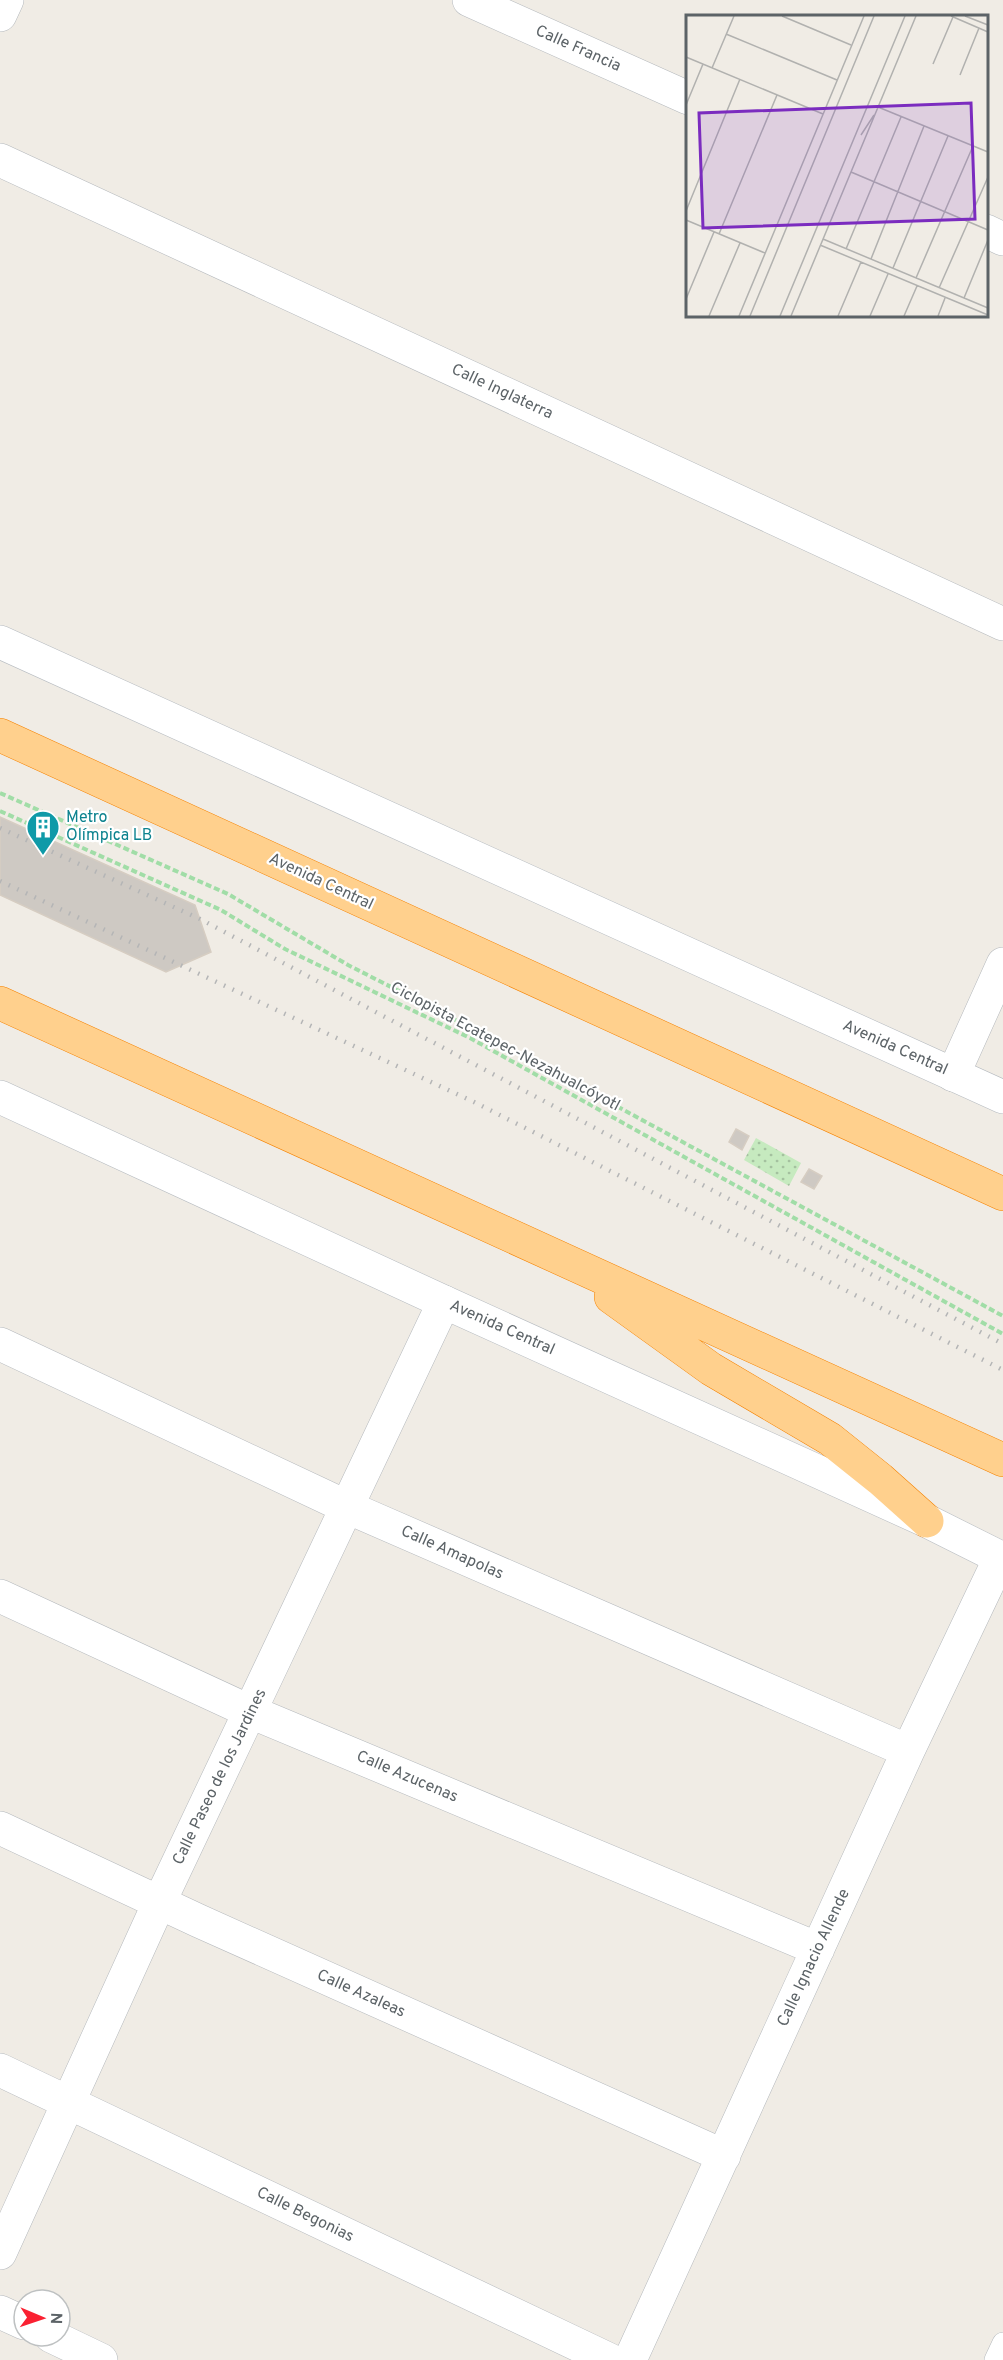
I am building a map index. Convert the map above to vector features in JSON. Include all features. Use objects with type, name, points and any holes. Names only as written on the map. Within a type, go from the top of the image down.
[{"type":"highway","name":"Avenida Central","points":[[0,735],[1003,1194]]},
{"type":"highway","points":[[0,1003],[1003,1460]]},
{"type":"highway","points":[[548,1252],[711,1369],[830,1439],[927,1521]]},
{"type":"street","points":[[0,15],[7,0]]},
{"type":"street","name":"Calle Francia","points":[[469,0],[686,97]]},
{"type":"street","name":"Calle Inglaterra","points":[[0,160],[1003,624]]},
{"type":"street","points":[[988,232],[1003,239]]},
{"type":"street","name":"Avenida Central","points":[[0,642],[1003,1097]]},
{"type":"street","points":[[953,1075],[1003,964]]},
{"type":"street","name":"Avenida Central","points":[[0,1097],[927,1521],[1001,1559]]},
{"type":"street","name":"Calle Paseo de los Jardines","points":[[0,2253],[159,1903],[444,1302]]},
{"type":"street","name":"Calle Amapolas","points":[[0,1344],[346,1507],[908,1751]]},
{"type":"street","name":"Calle Ignacio Allende","points":[[630,2360],[908,1751],[1001,1559]]},
{"type":"street","name":"Calle Azucenas","points":[[0,1596],[251,1712],[818,1949]]},
{"type":"street","name":"Calle Azaleas","points":[[0,1828],[159,1903],[724,2156]]},
{"type":"street","name":"Calle Begonias","points":[[0,2070],[610,2360]]},
{"type":"street","points":[[72,2346],[101,2360]]},
{"type":"lane","points":[[995,2360],[1003,2343]]},
{"type":"path","name":"Ciclopista Ecatepec-Nezahualcóyotl","points":[[0,793],[228,894],[348,965],[493,1039],[1003,1316]]},
{"type":"path","points":[[0,811],[221,910],[285,949],[470,1038],[1003,1334]]},
{"type":"green space","points":[[756,1138],[801,1163],[789,1186],[744,1160]]},
{"type":"building","name":"Metro Olímpica LB","points":[[0,817],[195,905],[211,952],[166,972],[0,895]]},
{"type":"building","points":[[736,1129],[749,1136],[742,1150],[729,1142]]},
{"type":"building","points":[[809,1169],[822,1176],[814,1189],[801,1182]]},
{"type":"railway","points":[[0,828],[200,919],[1003,1344]]},
{"type":"railway","points":[[0,881],[474,1102],[1003,1370]]},
{"type":"place","name":"Metro Olímpica LB","points":[[43,856]]}]
